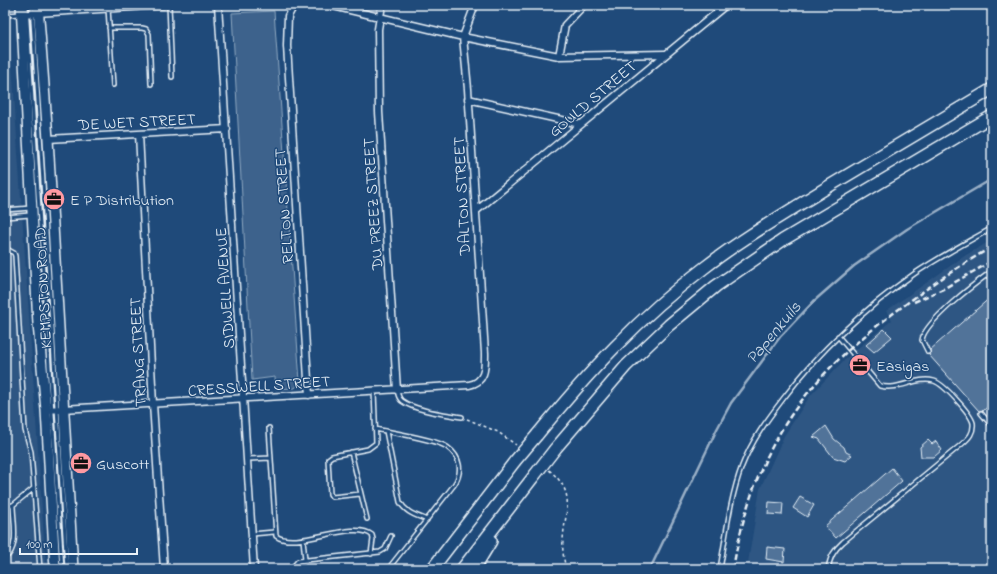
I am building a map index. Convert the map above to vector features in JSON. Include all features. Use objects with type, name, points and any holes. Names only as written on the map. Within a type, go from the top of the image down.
[{"type":"highway","points":[[425,569],[572,392],[613,348],[658,305],[703,268],[790,210],[992,89]]},
{"type":"highway","points":[[462,569],[555,449],[626,366],[669,325],[716,286],[783,240],[992,116]]},
{"type":"highway","points":[[474,569],[532,478]]},
{"type":"highway","points":[[432,569],[498,482]]},
{"type":"main road","name":"KEMPSTON ROAD","points":[[30,11],[48,140],[54,410],[55,569]]},
{"type":"main road","name":"KEMPSTON ROAD","points":[[30,11],[32,211],[38,324],[54,410],[73,569]]},
{"type":"street","points":[[30,11],[164,5]]},
{"type":"street","name":"SIDWELL AVENUE","points":[[218,5],[254,569]]},
{"type":"street","name":"RELTON STREET","points":[[294,5],[288,16],[287,46],[309,395]]},
{"type":"street","points":[[330,5],[463,37],[559,56],[665,54]]},
{"type":"street","name":"DU PREEZ STREET","points":[[382,5],[378,41],[379,112],[397,390]]},
{"type":"street","name":"DALTON STREET","points":[[474,384],[482,377],[485,368],[476,212],[463,37],[475,5]]},
{"type":"street","points":[[559,56],[565,25],[584,5]]},
{"type":"street","name":"GOULD STREET","points":[[476,212],[580,124],[726,5]]},
{"type":"street","points":[[468,99],[580,124]]},
{"type":"street","name":"DE WET STREET","points":[[48,140],[227,129]]},
{"type":"street","name":"TRANG STREET","points":[[139,134],[153,404],[164,569]]},
{"type":"street","name":"CRESSWELL STREET","points":[[54,410],[397,390],[474,384]]},
{"type":"lane","points":[[26,5],[30,11],[43,166],[62,569]]},
{"type":"lane","points":[[32,5],[30,11],[54,410],[67,569]]},
{"type":"lane","points":[[169,5],[172,77]]},
{"type":"lane","points":[[108,8],[113,85]]},
{"type":"lane","points":[[5,15],[30,11]]},
{"type":"lane","points":[[109,28],[146,29],[149,34],[152,84]]},
{"type":"lane","points":[[5,210],[32,211]]},
{"type":"lane","points":[[5,217],[32,211]]},
{"type":"lane","points":[[720,569],[734,494],[742,466],[763,425],[791,388],[838,336],[882,297],[915,273],[992,228]]},
{"type":"lane","points":[[5,248],[14,253],[15,256],[25,430],[31,452],[40,569]]},
{"type":"lane","points":[[928,352],[922,340],[925,330],[966,290],[992,271]]},
{"type":"lane","points":[[828,569],[830,559],[835,549],[962,444],[970,437],[973,431],[973,422],[954,397],[935,381],[924,380],[893,388],[880,386],[838,336]]},
{"type":"lane","points":[[397,390],[398,396],[401,400],[412,406],[462,417]]},
{"type":"lane","points":[[360,494],[337,498],[332,497],[330,494],[328,459],[332,456],[373,446],[376,443],[374,391]]},
{"type":"lane","points":[[981,413],[992,426]]},
{"type":"lane","points":[[269,428],[274,532],[280,539],[302,539],[360,529],[372,535],[373,539],[371,554]]},
{"type":"lane","points":[[375,429],[442,444],[453,453],[458,460],[460,468],[459,477],[388,569]]},
{"type":"lane","points":[[386,431],[400,502],[403,508],[410,513],[427,520]]},
{"type":"lane","points":[[351,452],[367,519]]},
{"type":"lane","points":[[248,459],[270,458]]},
{"type":"lane","points":[[5,506],[13,505],[34,488]]},
{"type":"lane","points":[[5,558],[10,554],[14,546],[13,505]]},
{"type":"lane","points":[[252,534],[274,532]]},
{"type":"lane","points":[[292,569],[298,561],[371,554],[385,549],[391,536]]},
{"type":"lane","points":[[302,539],[305,560]]},
{"type":"shaded area","points":[[5,5],[8,5],[46,569],[5,569]]},
{"type":"shaded area","points":[[274,11],[300,382],[295,388],[276,389],[275,377],[252,380],[232,13]]},
{"type":"shaded area","points":[[992,240],[992,569],[747,569],[760,489],[784,436],[810,396],[845,359],[892,320],[886,311],[966,255]]},
{"type":"building","points":[[992,296],[992,403],[983,411],[979,411],[929,355],[930,350]]},
{"type":"building","points":[[884,329],[892,337],[874,352],[866,345]]},
{"type":"building","points":[[826,426],[834,439],[844,447],[846,452],[852,455],[845,461],[833,457],[819,439],[813,437]]},
{"type":"building","points":[[928,440],[932,444],[936,441],[942,450],[934,457],[921,457],[920,447]]},
{"type":"building","points":[[892,468],[902,481],[836,538],[825,526]]},
{"type":"building","points":[[800,497],[814,505],[807,517],[793,508]]},
{"type":"building","points":[[769,502],[783,503],[782,515],[768,514]]},
{"type":"building","points":[[767,547],[785,549],[784,562],[766,559]]},
{"type":"waterway","name":"Papenkuils","points":[[650,569],[731,403],[780,337],[814,301],[854,266],[907,229],[992,179]]},
{"type":"railway","points":[[733,569],[742,525],[755,485],[771,450],[790,417],[813,387],[840,358],[871,331],[938,281],[992,247]]},
{"type":"railway","points":[[914,302],[943,289],[992,261]]},
{"type":"place","name":"E P Distribution","points":[[54,199]]},
{"type":"place","name":"Easigas","points":[[860,365]]},
{"type":"place","name":"Guscott","points":[[81,463]]}]
